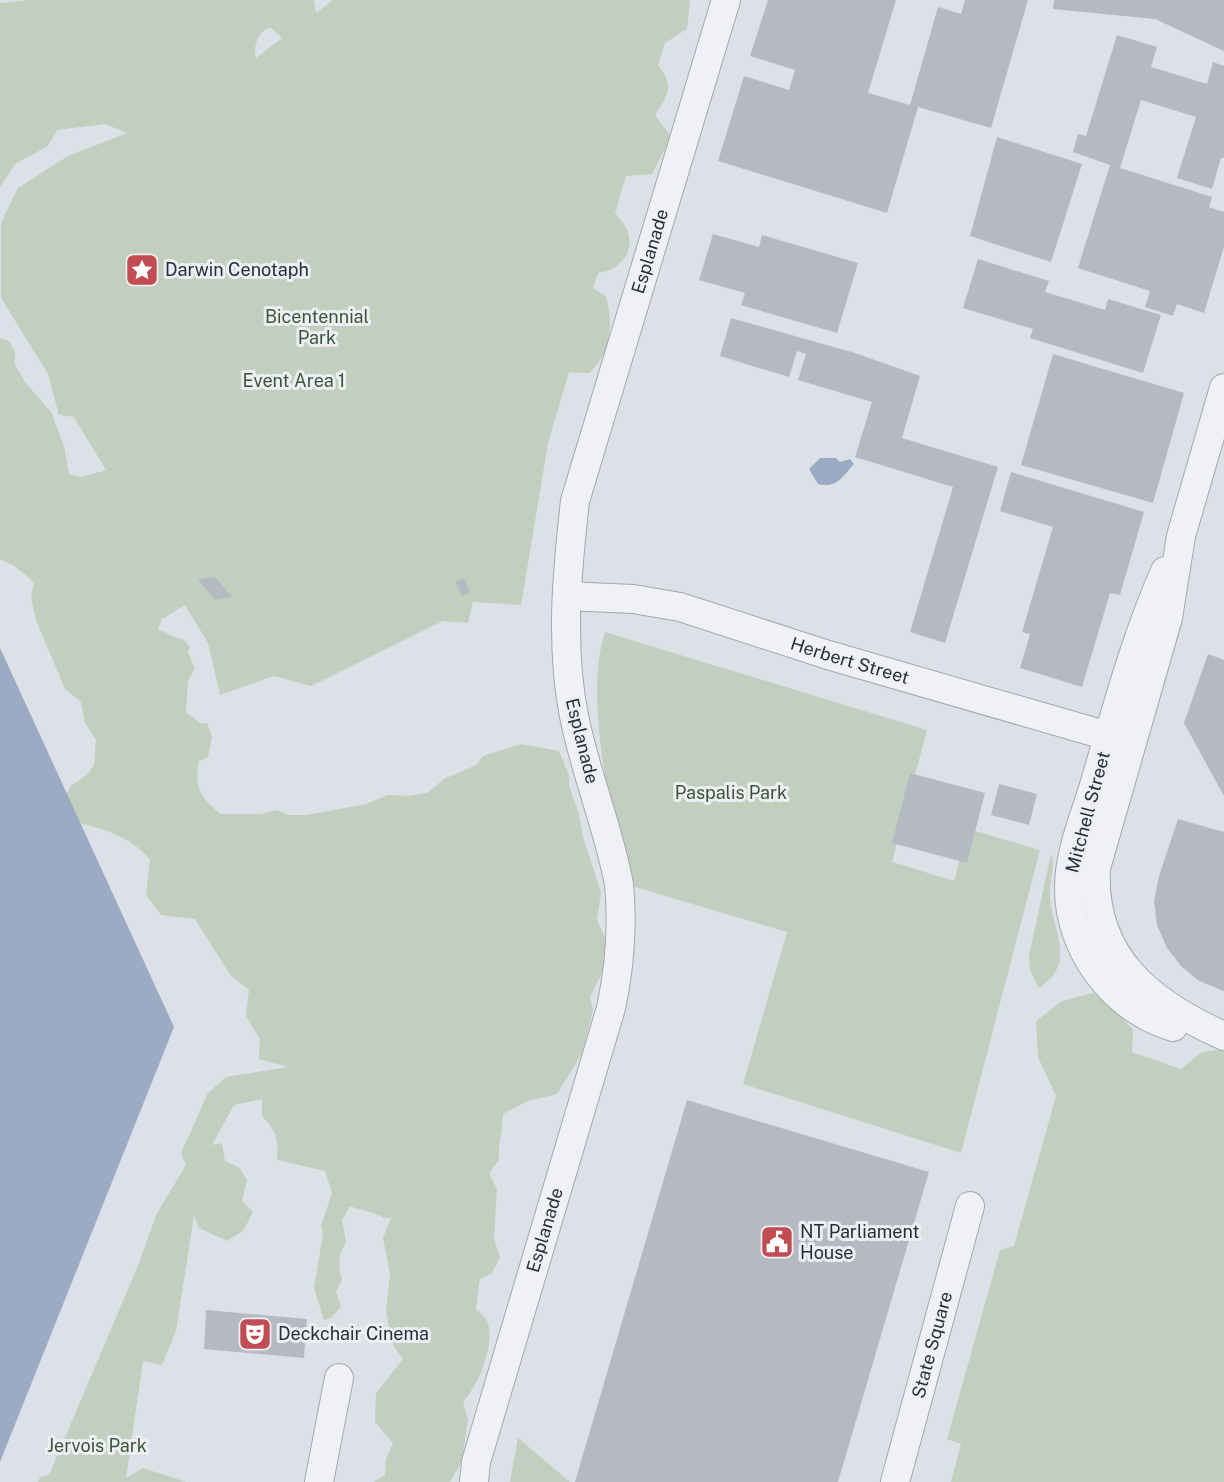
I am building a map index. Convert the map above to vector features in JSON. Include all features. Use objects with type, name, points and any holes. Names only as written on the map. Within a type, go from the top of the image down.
[{"type":"street","name":"Esplanade","points":[[474,1482],[480,1450],[611,1008],[620,957],[621,907],[617,873],[570,696],[565,639],[575,501],[726,0]]},
{"type":"street","name":"Mitchell Street","points":[[1104,959],[1095,889],[1096,868],[1138,637],[1181,536],[1224,388]]},
{"type":"street","name":"Herbert Street","points":[[567,596],[633,599],[680,607],[850,661],[1120,739]]},
{"type":"street","points":[[1104,959],[1167,1007],[1224,1036]]},
{"type":"street","points":[[1104,959],[1122,1000],[1170,1026],[1224,1040]]},
{"type":"street","name":"State Square","points":[[895,1482],[970,1206]]},
{"type":"street","points":[[319,1482],[339,1378]]},
{"type":"green space","points":[[29,0],[314,0],[316,13],[333,0],[690,0],[687,29],[665,43],[658,65],[667,79],[668,90],[655,115],[671,137],[652,174],[626,176],[615,213],[627,229],[628,252],[619,264],[598,273],[593,288],[606,296],[610,318],[609,338],[597,365],[589,373],[569,372],[548,443],[521,605],[473,602],[468,623],[443,621],[311,686],[274,676],[220,695],[208,643],[185,605],[162,619],[158,629],[183,639],[190,647],[188,652],[195,669],[188,681],[186,712],[200,723],[207,723],[212,737],[208,757],[199,761],[198,785],[203,797],[221,814],[260,814],[277,810],[288,815],[307,815],[366,804],[388,795],[409,796],[427,793],[444,779],[476,765],[483,756],[521,744],[559,751],[569,775],[569,786],[601,892],[597,920],[606,939],[606,965],[590,997],[593,1010],[583,1052],[557,1094],[528,1101],[503,1114],[499,1160],[489,1173],[497,1189],[494,1239],[500,1257],[492,1273],[480,1279],[476,1309],[485,1318],[490,1339],[480,1374],[463,1402],[468,1420],[462,1461],[450,1482],[374,1482],[385,1475],[386,1459],[393,1443],[375,1422],[376,1393],[403,1359],[393,1345],[386,1311],[390,1274],[383,1238],[391,1218],[384,1218],[350,1206],[342,1220],[346,1242],[340,1261],[342,1280],[336,1292],[341,1307],[331,1318],[324,1320],[314,1288],[323,1234],[321,1226],[332,1193],[325,1171],[277,1160],[277,1141],[271,1126],[262,1116],[262,1099],[234,1105],[212,1145],[222,1143],[225,1161],[240,1168],[247,1180],[242,1201],[253,1212],[243,1231],[227,1241],[199,1228],[194,1216],[176,1331],[162,1365],[143,1361],[126,1478],[143,1468],[186,1482],[38,1482],[40,1477],[49,1475],[137,1268],[157,1213],[186,1165],[181,1153],[208,1093],[226,1077],[288,1067],[259,1059],[260,1039],[246,1016],[249,990],[231,976],[195,919],[161,915],[146,895],[150,860],[125,839],[92,826],[71,822],[62,802],[71,786],[87,775],[94,765],[96,740],[85,723],[81,702],[65,689],[36,620],[31,597],[34,582],[13,565],[0,559],[0,338],[9,341],[15,352],[15,364],[25,382],[51,412],[64,446],[69,474],[81,477],[106,470],[74,417],[59,415],[48,374],[1,298],[1,223],[18,188],[68,156],[127,133],[105,124],[57,130],[48,146],[15,164],[0,187],[0,3]],"holes":[[[270,27],[282,38],[256,58],[255,48],[262,32]]]},
{"type":"green space","name":"Paspalis Park","points":[[605,632],[927,730],[892,862],[954,881],[968,829],[1040,850],[961,1153],[743,1084],[787,932],[625,884],[598,723],[599,659]]},
{"type":"green space","points":[[1051,854],[1053,863],[1051,908],[1060,945],[1060,957],[1058,968],[1051,978],[1039,988],[1030,970],[1029,956]]},
{"type":"green space","points":[[1093,993],[1112,1006],[1133,1030],[1132,1052],[1181,1069],[1202,1052],[1224,1049],[1224,1482],[951,1482],[961,1444],[947,1439],[1000,1250],[1014,1246],[1056,1096],[1038,1057],[1036,1021],[1062,1001]]},
{"type":"green space","points":[[518,1438],[570,1482],[510,1482]]},
{"type":"water","points":[[820,458],[836,458],[840,462],[850,459],[854,464],[835,483],[818,484],[809,469]]},
{"type":"water","points":[[0,648],[174,1027],[0,1462]]},
{"type":"building","points":[[768,0],[896,0],[868,93],[910,105],[938,7],[961,14],[965,0],[1028,0],[991,128],[918,107],[887,213],[718,161],[744,76],[789,90],[795,70],[750,56]]},
{"type":"building","points":[[1054,0],[1224,0],[1224,51],[1155,19],[1053,9]]},
{"type":"building","points":[[1117,35],[1157,47],[1151,67],[1207,84],[1213,62],[1224,66],[1224,158],[1221,158],[1212,189],[1177,178],[1196,117],[1141,100],[1120,168],[1212,197],[1209,207],[1224,212],[1224,247],[1204,313],[1177,304],[1173,316],[1145,307],[1150,291],[1078,268],[1110,165],[1073,152],[1078,134],[1086,136]]},
{"type":"building","points":[[997,137],[1082,164],[1051,262],[970,236]]},
{"type":"building","points":[[713,234],[759,247],[762,235],[858,263],[837,333],[741,305],[745,293],[699,280]]},
{"type":"building","points":[[978,259],[1049,281],[1045,292],[1105,310],[1108,299],[1161,315],[1143,373],[1030,338],[1033,329],[963,308]]},
{"type":"building","points":[[731,318],[855,353],[920,376],[902,438],[998,467],[945,643],[910,632],[953,487],[855,457],[872,402],[798,380],[806,354],[797,351],[789,377],[720,356]]},
{"type":"building","points":[[1053,354],[1184,393],[1153,503],[1021,465]]},
{"type":"building","points":[[1011,472],[1144,512],[1120,595],[1110,593],[1082,687],[1020,668],[1030,634],[1022,632],[1053,527],[1000,511]]},
{"type":"building","points":[[215,577],[232,597],[215,600],[198,579]]},
{"type":"building","points":[[464,578],[470,592],[462,596],[455,582]]},
{"type":"building","points":[[1208,654],[1224,660],[1224,796],[1184,723]]},
{"type":"building","points":[[910,773],[985,793],[967,863],[892,843]]},
{"type":"building","points":[[999,784],[1037,794],[1029,825],[991,815]]},
{"type":"building","points":[[1178,819],[1224,832],[1224,991],[1199,981],[1181,966],[1167,948],[1157,925],[1154,901],[1159,876]]},
{"type":"building","name":"NT Parliament House","points":[[687,1100],[929,1172],[838,1482],[575,1482]]},
{"type":"building","name":"Deckchair Cinema","points":[[206,1310],[307,1319],[304,1358],[204,1349]]},
{"type":"place","name":"Darwin Cenotaph","points":[[142,270]]},
{"type":"place","name":"NT Parliament House","points":[[777,1242]]},
{"type":"place","name":"Deckchair Cinema","points":[[255,1334]]},
{"type":"park label","name":"Bicentennial Park","points":[[317,327]]},
{"type":"park label","name":"Event Area 1","points":[[294,381]]},
{"type":"park label","name":"Jervois Park","points":[[97,1446]]}]
